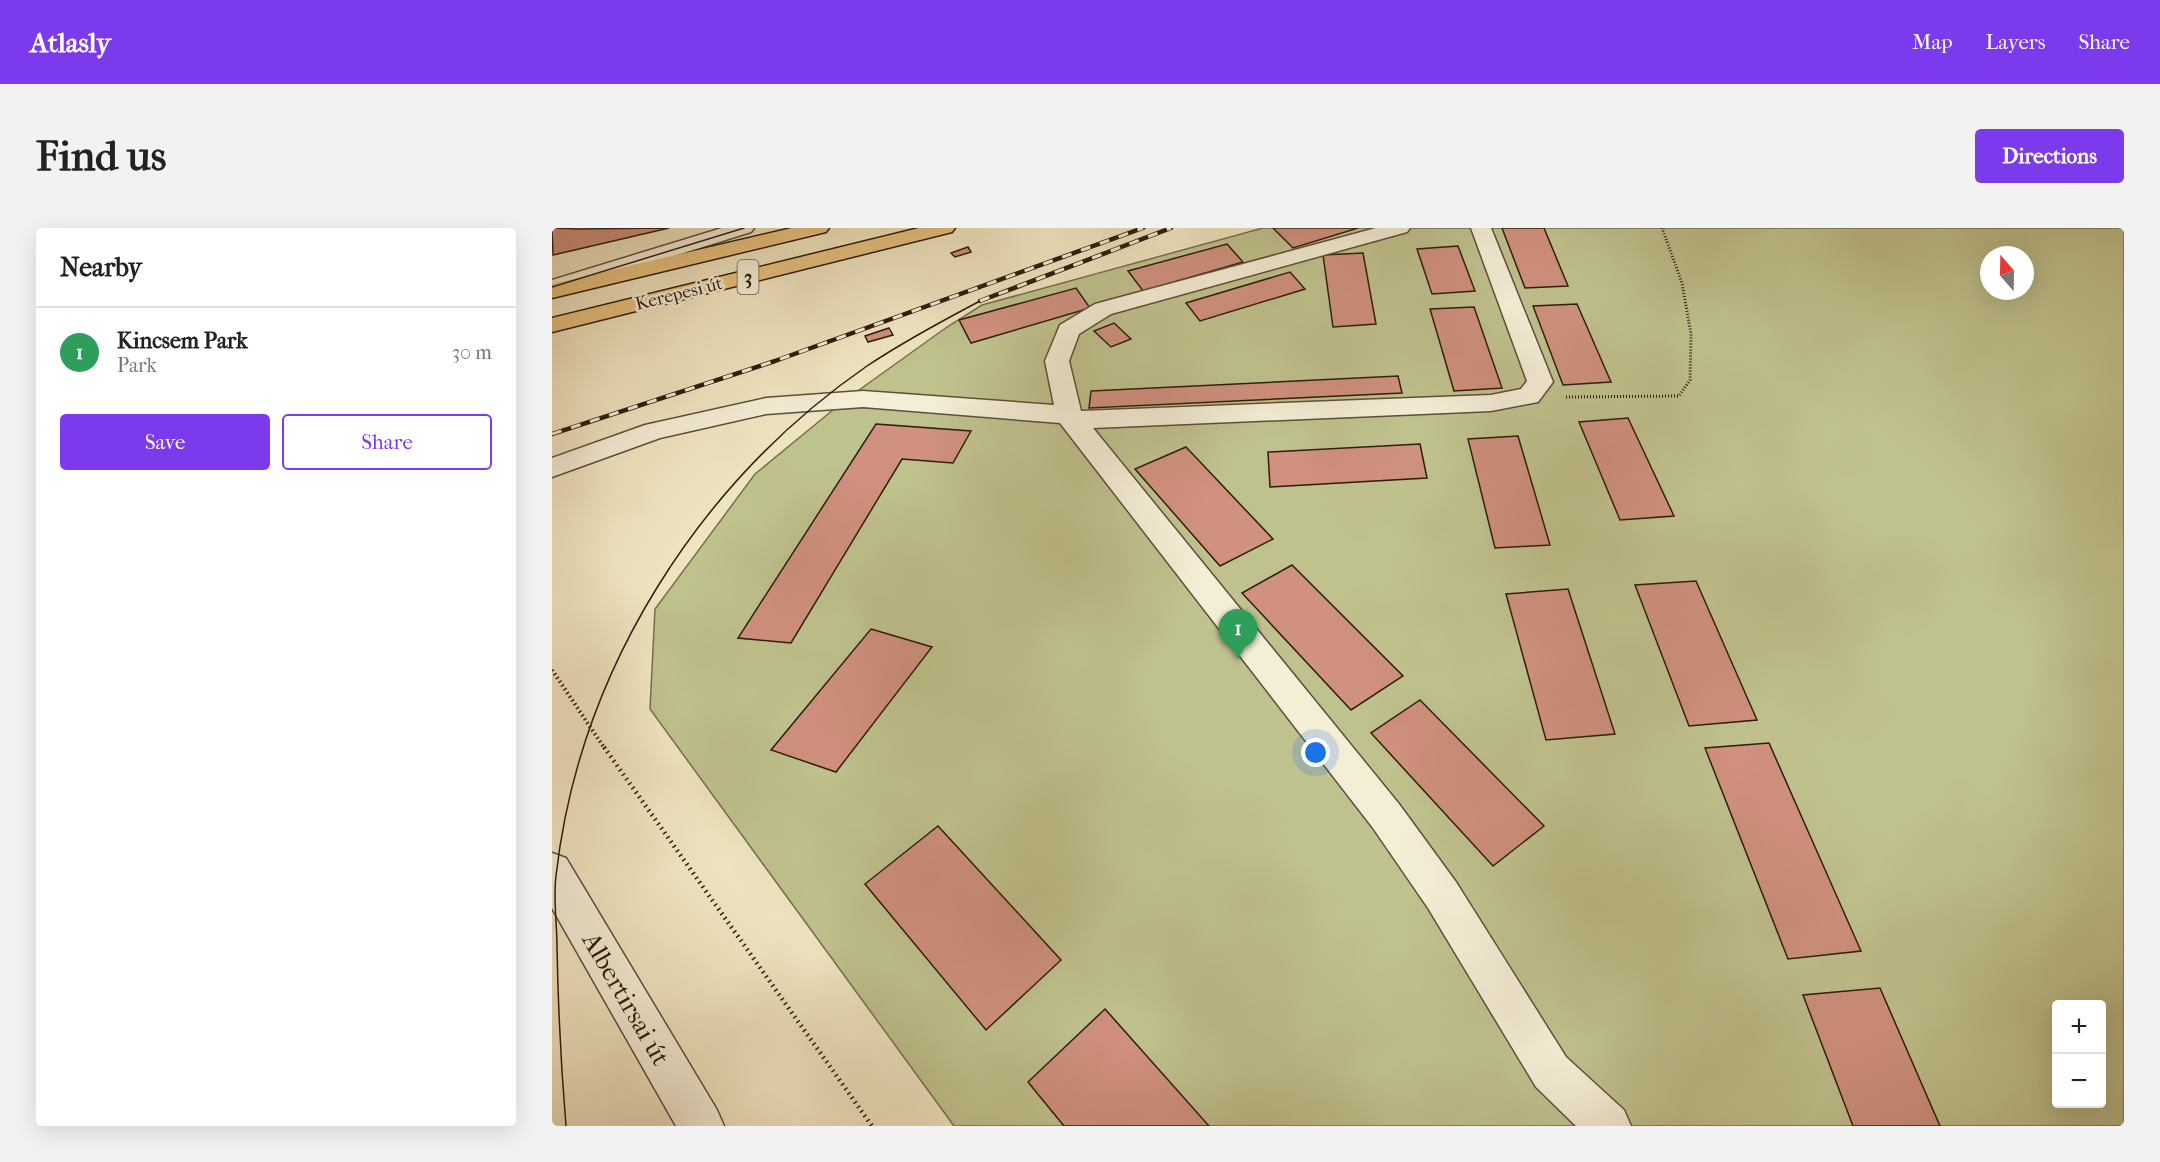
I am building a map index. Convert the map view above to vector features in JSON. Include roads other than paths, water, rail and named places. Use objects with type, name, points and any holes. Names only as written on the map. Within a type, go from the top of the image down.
[{"type":"main road","name":"Kerepesi út","points":[[552,289],[819,228]]},
{"type":"main road","name":"Kerepesi út","points":[[552,325],[945,228]]},
{"type":"street","points":[[552,289],[744,228]]},
{"type":"street","points":[[1401,228],[1103,309],[1068,330],[1057,361],[1070,417],[1386,816],[1442,895],[1551,1072],[1608,1126]]},
{"type":"street","points":[[552,468],[654,431],[766,406],[863,399],[1070,417],[1491,403],[1529,396],[1540,382],[1480,228]]},
{"type":"street","name":"Albertirsai út","points":[[552,871],[700,1126]]},
{"type":"tram line","points":[[552,287],[744,228]]},
{"type":"tram line","points":[[566,1126],[559,1014],[556,876],[569,800],[591,726],[620,655],[657,588],[700,525],[750,466],[806,413],[867,366],[980,301]]},
{"type":"railway","points":[[552,434],[775,361],[1143,228]]},
{"type":"railway","points":[[980,301],[1171,228]]},
{"type":"place","name":"Kincsem Park","points":[[1238,659]]}]
